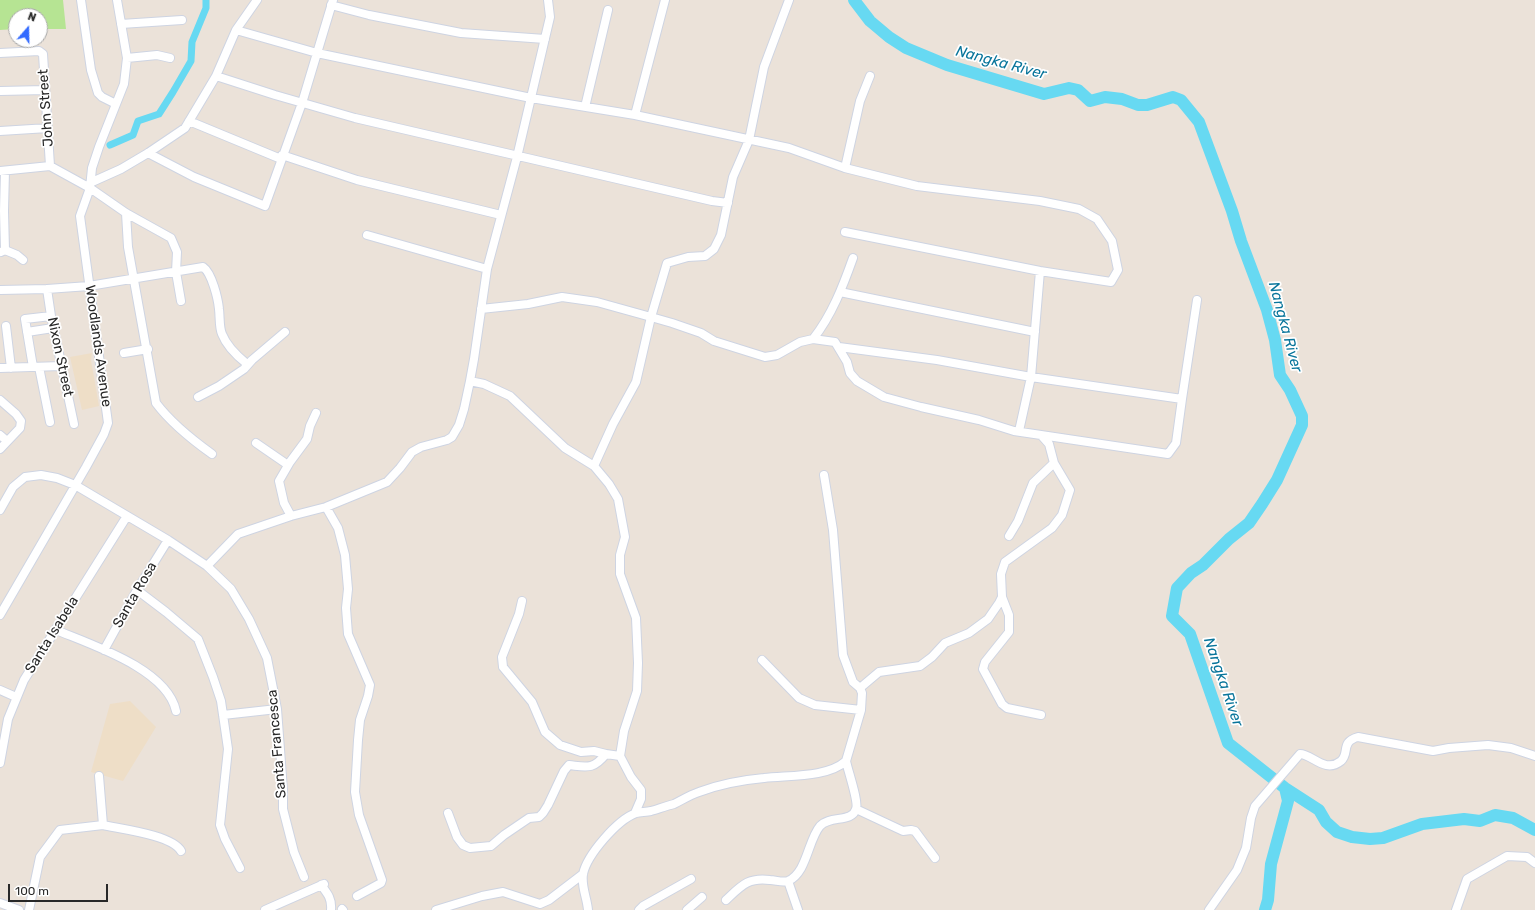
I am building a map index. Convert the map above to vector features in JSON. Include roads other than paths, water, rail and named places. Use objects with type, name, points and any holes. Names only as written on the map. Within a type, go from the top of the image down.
[{"type":"street","points":[[81,0],[91,70],[98,93],[102,97],[116,104]]},
{"type":"street","name":"Woodlands Avenue","points":[[0,615],[86,467],[104,434],[108,423],[80,216],[91,185],[92,168],[124,84],[127,58],[117,0]]},
{"type":"street","points":[[91,185],[148,153],[185,128],[216,76],[236,30],[257,0]]},
{"type":"street","points":[[207,566],[238,534],[326,506],[387,482],[412,452],[421,447],[447,440],[452,437],[459,425],[464,409],[474,359],[487,269],[518,157],[550,17],[548,0]]},
{"type":"street","points":[[635,115],[665,0]]},
{"type":"street","points":[[594,466],[613,424],[636,382],[651,317],[666,263],[688,257],[705,256],[714,249],[721,235],[733,177],[749,140],[764,67],[789,0]]},
{"type":"street","points":[[148,153],[194,177],[265,206],[302,103],[332,2],[369,15],[461,33],[545,39]]},
{"type":"street","points":[[585,107],[608,10]]},
{"type":"street","points":[[121,24],[182,20]]},
{"type":"street","points":[[236,30],[317,53],[531,98],[635,115],[789,148],[845,168],[917,186],[1040,201],[1079,209],[1097,219],[1112,241],[1118,270],[1111,282],[1040,271],[846,232]]},
{"type":"street","name":"John Street","points":[[0,53],[39,51],[43,54],[50,166]]},
{"type":"street","points":[[127,58],[156,55],[170,58]]},
{"type":"street","points":[[216,76],[355,118],[705,200],[728,203]]},
{"type":"street","points":[[845,168],[860,101],[870,76]]},
{"type":"street","points":[[0,92],[45,90]]},
{"type":"street","points":[[189,121],[282,157],[357,180],[501,215]]},
{"type":"street","points":[[0,131],[48,128]]},
{"type":"street","points":[[23,260],[16,255],[3,251],[2,171],[50,166],[91,185],[126,213],[171,238],[177,252],[176,272],[181,301]]},
{"type":"street","points":[[126,213],[128,247],[148,349],[156,403],[164,413],[194,441],[212,454]]},
{"type":"street","points":[[367,236],[487,269]]},
{"type":"street","points":[[813,339],[830,314],[853,258]]},
{"type":"street","points":[[0,290],[90,286],[200,267],[205,268],[212,281],[218,304],[222,334],[232,351],[248,364]]},
{"type":"street","points":[[1019,431],[1031,377],[1040,271]]},
{"type":"street","name":"Nixon Street","points":[[47,289],[51,316],[74,424]]},
{"type":"street","points":[[840,292],[1035,332]]},
{"type":"street","points":[[481,309],[528,304],[562,297],[597,302],[672,323],[701,333],[714,341],[765,357],[777,355],[800,342],[813,339],[834,342],[839,347],[847,362],[850,373],[857,381],[884,397],[1019,431],[1168,454],[1176,443],[1197,300]]},
{"type":"street","points":[[50,422],[25,319],[51,316]]},
{"type":"street","points":[[6,326],[11,368]]},
{"type":"street","points":[[27,332],[54,328]]},
{"type":"street","points":[[198,397],[228,381],[244,369],[285,332]]},
{"type":"street","points":[[839,347],[937,360],[1031,377],[1182,399]]},
{"type":"street","points":[[124,353],[148,349]]},
{"type":"street","points":[[0,368],[61,366]]},
{"type":"street","points":[[470,380],[484,384],[510,396],[566,448],[594,466],[610,484],[618,499],[625,537],[620,555],[620,574],[636,618],[638,663],[637,691],[624,731],[620,756],[632,777],[642,790],[641,799],[635,813]]},
{"type":"street","points":[[0,400],[16,414],[21,421],[20,428],[0,449]]},
{"type":"street","points":[[291,516],[284,503],[279,481],[288,465],[307,439],[310,426],[316,412]]},
{"type":"street","points":[[0,434],[7,441]]},
{"type":"street","points":[[1041,435],[1049,444],[1054,463],[1070,490],[1062,515],[1052,528],[1005,562],[1001,574],[1002,597],[1010,615],[1008,632],[985,662],[983,668],[1002,704],[1007,708],[1041,715]]},
{"type":"street","points":[[256,443],[288,465]]},
{"type":"street","points":[[1009,536],[1018,521],[1033,483],[1054,463]]},
{"type":"street","name":"Santa Francesca","points":[[1,506],[13,487],[25,477],[41,475],[57,478],[75,485],[168,540],[207,566],[231,589],[249,619],[267,658],[277,709],[283,809],[294,852],[304,877]]},
{"type":"street","points":[[588,910],[583,884],[583,874],[591,857],[620,824],[635,813],[650,811],[675,803],[697,792],[717,786],[742,780],[807,775],[842,765],[846,761],[861,710],[862,693],[860,688],[853,682],[843,655],[833,530],[824,475]]},
{"type":"street","points":[[326,506],[338,528],[345,556],[348,589],[346,608],[348,634],[370,685],[360,720],[355,792],[359,815],[382,880],[381,883],[357,896]]},
{"type":"street","name":"Santa Isabela","points":[[0,763],[8,719],[24,680],[127,516]]},
{"type":"street","name":"Santa Rosa","points":[[104,650],[137,590],[168,540]]},
{"type":"street","points":[[137,590],[198,639],[221,701],[228,749],[220,825],[225,839],[240,868]]},
{"type":"street","points":[[860,688],[879,672],[920,666],[932,657],[945,643],[969,634],[988,619],[1002,597]]},
{"type":"street","points":[[522,601],[519,614],[502,656],[503,667],[532,702],[545,732],[560,745],[581,752],[594,751],[620,756]]},
{"type":"street","points":[[56,630],[104,650],[148,672],[173,699],[176,711]]},
{"type":"street","points":[[762,660],[799,698],[815,705],[861,710]]},
{"type":"street","points":[[0,690],[16,697]]},
{"type":"street","points":[[223,715],[277,709]]},
{"type":"street","points":[[1209,910],[1237,870],[1246,848],[1251,818],[1255,806],[1301,753],[1321,764],[1334,764],[1341,761],[1343,758],[1349,741],[1358,737],[1432,751],[1488,745],[1511,748],[1535,756]]},
{"type":"street","points":[[448,813],[457,837],[463,845],[470,848],[491,846],[529,818],[539,817],[543,813],[564,770],[569,765],[586,768],[594,766],[600,762],[606,754]]},
{"type":"street","points":[[726,900],[742,886],[752,880],[788,881],[796,874],[804,861],[819,827],[830,820],[850,817],[856,809],[857,804],[846,761]]},
{"type":"street","points":[[99,776],[103,826]]},
{"type":"street","points":[[856,809],[903,831],[915,831],[935,858]]},
{"type":"street","points":[[29,910],[40,856],[60,830],[103,826],[150,835],[169,841],[179,847],[182,851]]},
{"type":"street","points":[[1456,910],[1467,879],[1507,856],[1527,857],[1535,863]]},
{"type":"street","points":[[436,910],[482,896],[503,892],[540,904],[549,900],[583,874]]},
{"type":"street","points":[[638,910],[691,879]]},
{"type":"street","points":[[788,881],[798,910]]},
{"type":"street","points":[[265,910],[322,885],[329,894],[332,902],[331,910]]},
{"type":"street","points":[[687,910],[702,897]]},
{"type":"street","points":[[0,903],[19,910]]},
{"type":"waterway","points":[[110,145],[133,135],[138,121],[159,114],[191,61],[192,42],[206,8],[206,0]]},
{"type":"waterway","name":"Nangka River","points":[[854,0],[870,21],[889,37],[906,48],[947,65],[1044,94],[1069,88],[1078,90],[1090,101],[1105,97],[1122,99],[1138,105],[1147,105],[1173,97],[1181,100],[1199,122],[1267,310],[1275,340],[1280,375],[1290,390],[1302,416],[1302,425],[1277,480],[1249,523],[1229,539],[1203,565],[1191,573],[1177,588],[1172,616],[1190,634],[1228,743],[1285,788],[1319,810],[1326,822],[1337,832],[1352,837],[1370,839],[1383,838],[1422,824],[1464,819],[1480,821],[1495,815],[1513,818],[1535,830]]},
{"type":"waterway","points":[[1265,910],[1268,900],[1271,864],[1288,801],[1285,788]]}]
